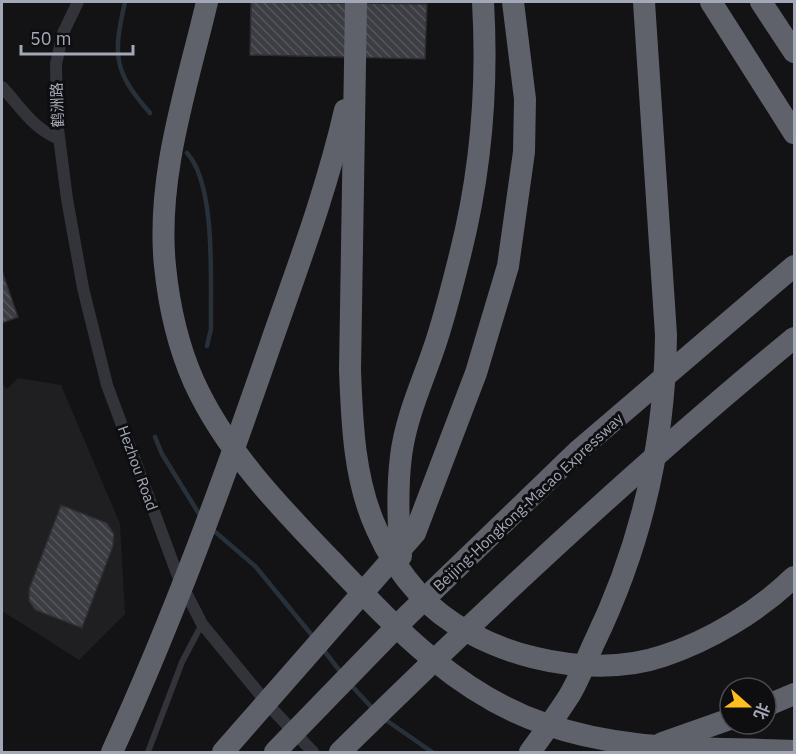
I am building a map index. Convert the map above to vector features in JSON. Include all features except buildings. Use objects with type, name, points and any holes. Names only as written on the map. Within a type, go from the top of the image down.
[{"type":"highway","points":[[207,2],[174,138],[165,222],[165,263],[171,306],[194,382],[211,414],[249,469],[305,534],[420,650],[448,672],[508,709],[571,733],[638,746],[795,751]]},
{"type":"highway","points":[[357,2],[350,370],[352,430],[362,489],[376,529],[402,573],[420,595],[477,636],[544,660],[581,665],[620,664],[662,657],[705,639],[750,611],[795,578]]},
{"type":"highway","points":[[402,573],[398,491],[401,454],[408,420],[438,338],[461,253],[485,102],[483,2]]},
{"type":"highway","points":[[223,753],[415,533],[476,372],[508,266],[524,152],[525,99],[513,2]]},
{"type":"highway","points":[[530,753],[570,694],[616,598],[640,528],[661,421],[666,378],[666,335],[644,2]]},
{"type":"highway","points":[[711,2],[795,133]]},
{"type":"highway","points":[[761,2],[795,52]]},
{"type":"highway","points":[[112,753],[150,667],[210,517],[319,204],[340,133],[355,61]]},
{"type":"highway","name":"Beijing-Hongkong-Macao Expressway","points":[[275,753],[408,615],[579,450],[795,266]]},
{"type":"highway","points":[[340,753],[449,644],[618,488],[795,338]]},
{"type":"highway","points":[[778,701],[795,694]]},
{"type":"highway","points":[[635,753],[718,723]]},
{"type":"street","name":"鹤洲路","points":[[59,139],[56,64],[63,33],[78,2]]},
{"type":"street","points":[[2,87],[32,124],[43,133],[59,139]]},
{"type":"street","name":"Hezhou Road","points":[[59,139],[83,288],[107,385],[179,579],[202,624],[272,709],[313,753]]},
{"type":"lane","points":[[148,753],[182,662],[202,624]]},
{"type":"shaded area","points":[[18,378],[61,385],[120,524],[125,614],[79,660],[2,611],[2,384],[7,389]]},
{"type":"waterway","points":[[125,2],[119,36],[119,62],[129,85],[150,113]]},
{"type":"waterway","points":[[187,153],[197,168],[208,212],[211,329],[207,346]]},
{"type":"waterway","points":[[155,437],[162,454],[201,517]]},
{"type":"waterway","points":[[213,530],[255,566],[315,639]]},
{"type":"waterway","points":[[322,648],[343,675]]},
{"type":"waterway","points":[[350,684],[375,711]]},
{"type":"waterway","points":[[383,718],[432,752]]}]
